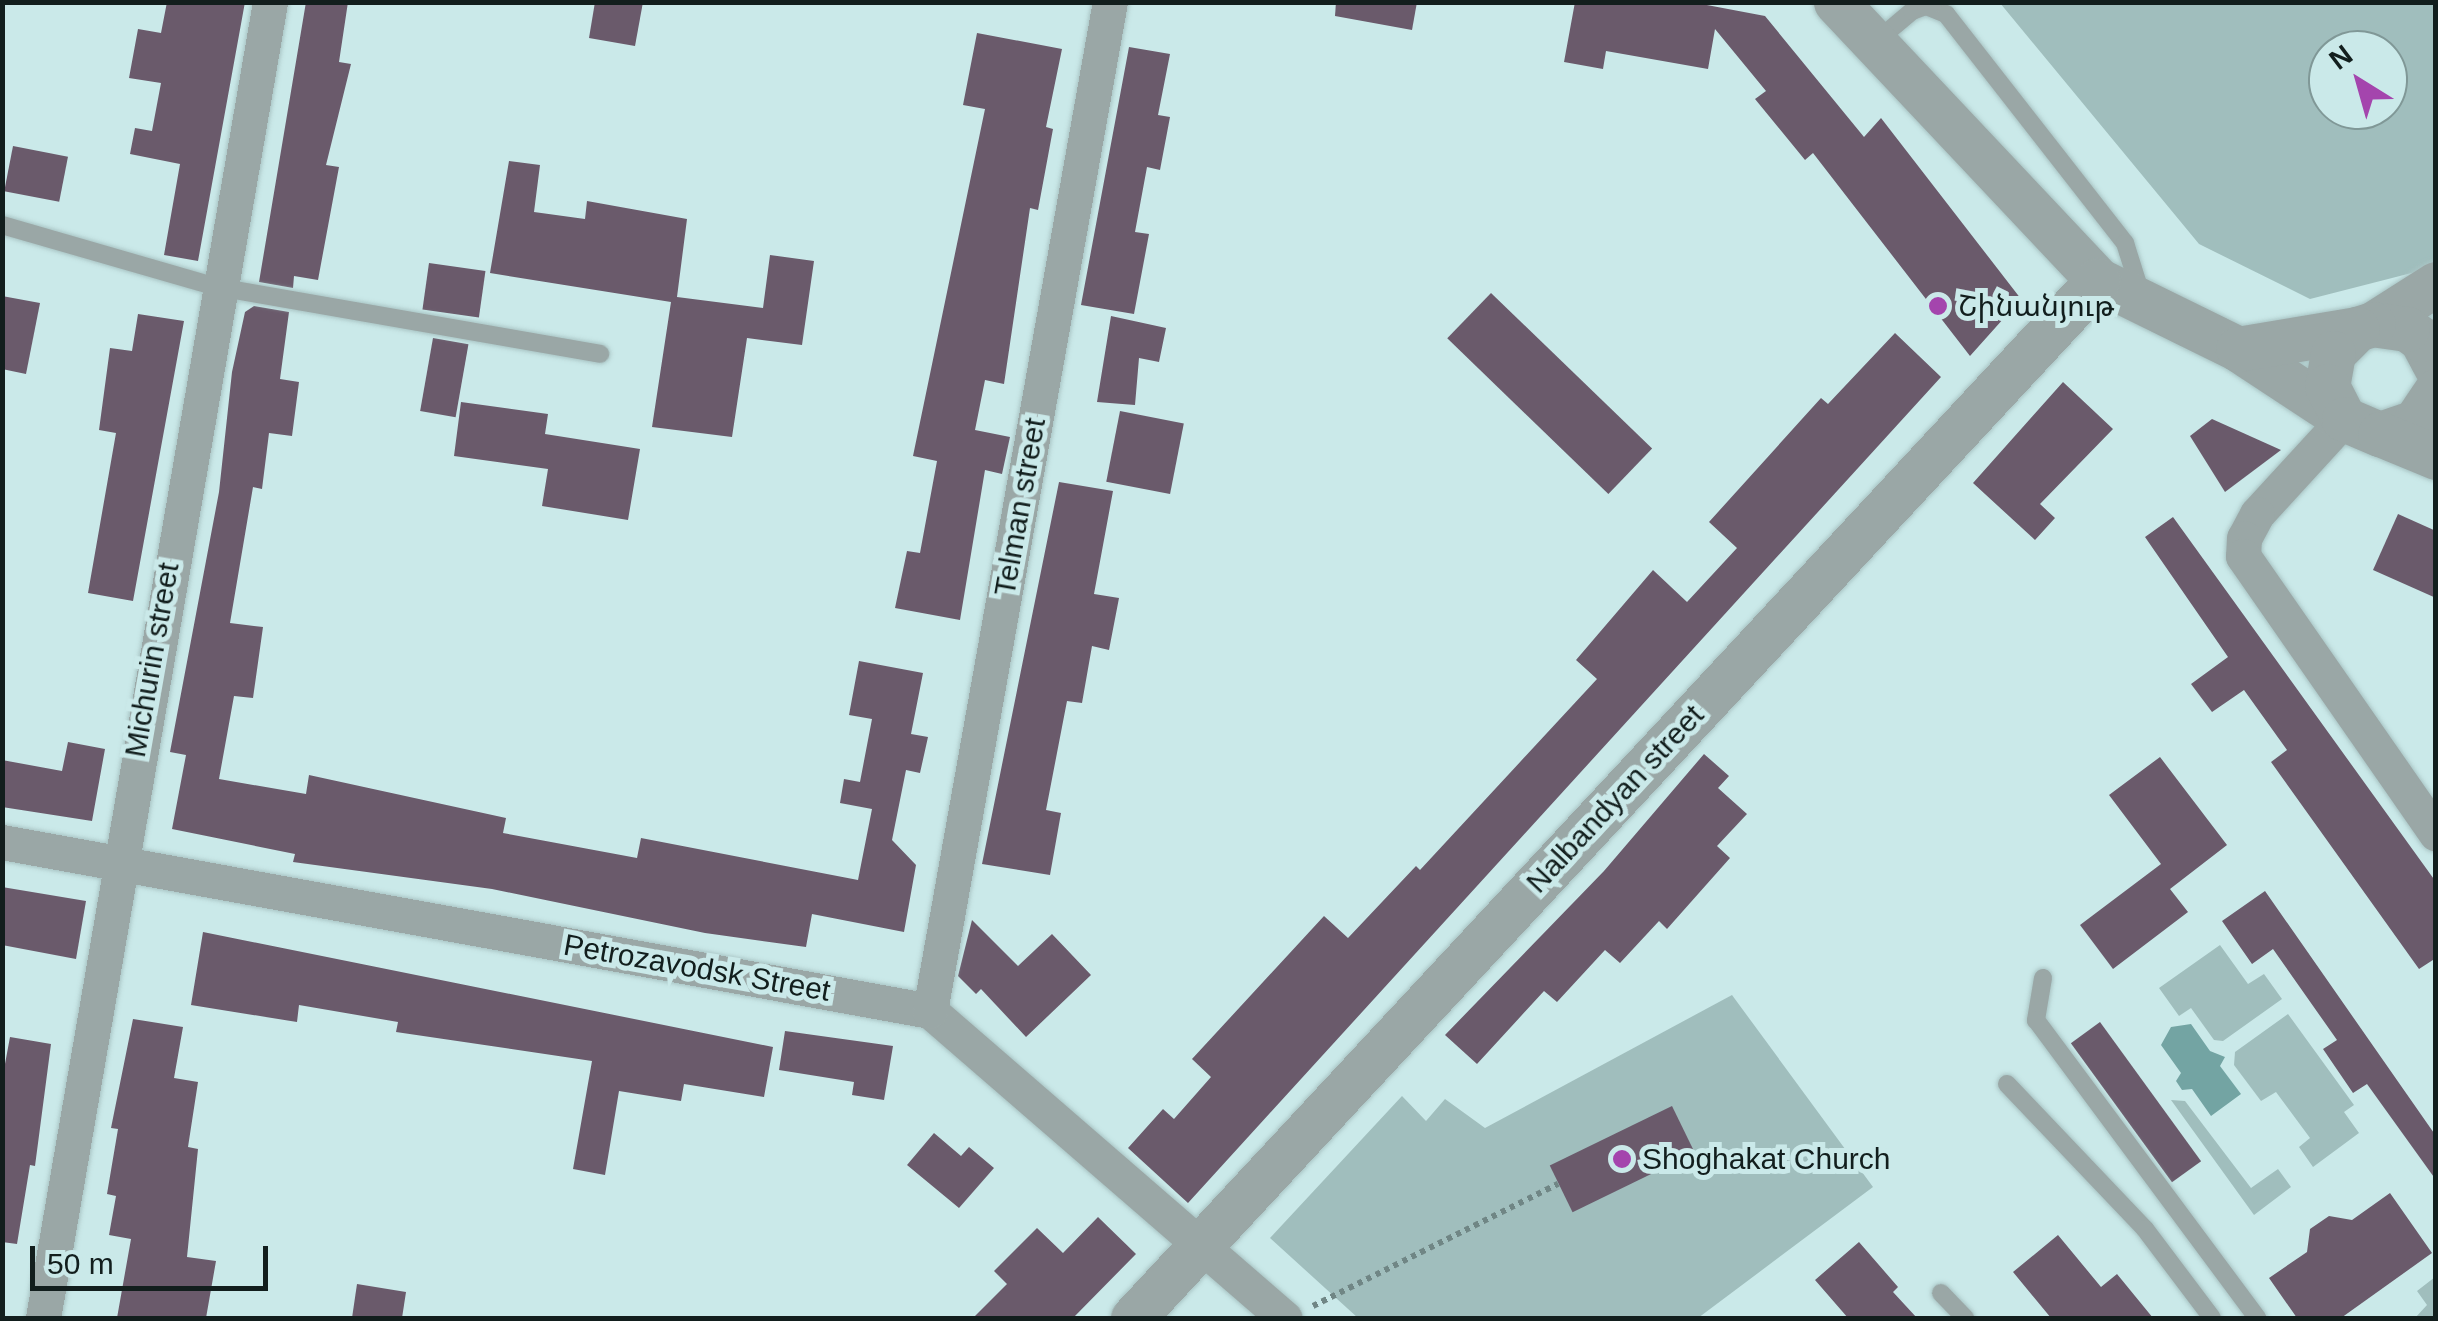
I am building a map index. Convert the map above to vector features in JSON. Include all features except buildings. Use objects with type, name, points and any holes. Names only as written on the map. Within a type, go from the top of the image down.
[{"type":"street","name":"Michurin street","points":[[43,1318],[216,287],[270,2]]},
{"type":"street","name":"Telman street","points":[[930,1011],[1110,2]]},
{"type":"street","points":[[1836,2],[1871,45],[2098,280],[2238,350],[2362,427],[2436,457]]},
{"type":"street","name":"Nalbandyan street","points":[[1133,1318],[2098,280]]},
{"type":"street","points":[[2362,427],[2332,404],[2327,369],[2365,326],[2436,284]]},
{"type":"street","points":[[2238,350],[2365,326],[2406,329],[2434,364],[2416,422],[2362,427],[2257,514],[2244,538],[2244,556],[2436,834]]},
{"type":"street","name":"Petrozavodsk Street","points":[[2,842],[930,1011]]},
{"type":"street","points":[[930,1011],[1197,1249],[1295,1314]]},
{"type":"lane","points":[[1871,45],[1912,11],[1926,6],[1946,14],[2126,243],[2143,302]]},
{"type":"lane","points":[[2,226],[216,287],[600,354]]},
{"type":"lane","points":[[2044,978],[2036,1020],[2258,1318]]},
{"type":"lane","points":[[2008,1084],[2145,1229],[2212,1318]]},
{"type":"lane","points":[[1941,1293],[1965,1318]]},
{"type":"path","points":[[1295,1314],[1558,1184]]},
{"type":"green space","points":[[2000,3],[2435,3],[2435,267],[2310,299],[2199,244]]},
{"type":"green space","points":[[2220,945],[2248,984],[2264,974],[2282,999],[2223,1041],[2214,1040],[2191,1008],[2179,1016],[2159,988]]},
{"type":"green space","points":[[1732,995],[1873,1187],[1698,1318],[1358,1318],[1270,1238],[1402,1096],[1426,1121],[1445,1099],[1485,1128]]},
{"type":"green space","points":[[2288,1014],[2354,1105],[2344,1112],[2359,1133],[2313,1167],[2299,1147],[2310,1138],[2276,1092],[2261,1101],[2234,1065],[2235,1052]]},
{"type":"green space","points":[[2171,1100],[2185,1101],[2251,1188],[2278,1169],[2291,1187],[2254,1215]]},
{"type":"green space","points":[[2435,1277],[2435,1318],[2415,1318],[2427,1305],[2417,1291]]},
{"type":"water","points":[[2191,1024],[2210,1051],[2225,1057],[2220,1066],[2241,1094],[2211,1116],[2192,1089],[2182,1090],[2176,1081],[2181,1073],[2161,1045],[2171,1027]]},
{"type":"place","name":"Շինանյութ","points":[[1938,306]]},
{"type":"place","name":"Shoghakat Church","points":[[1622,1159]]}]
